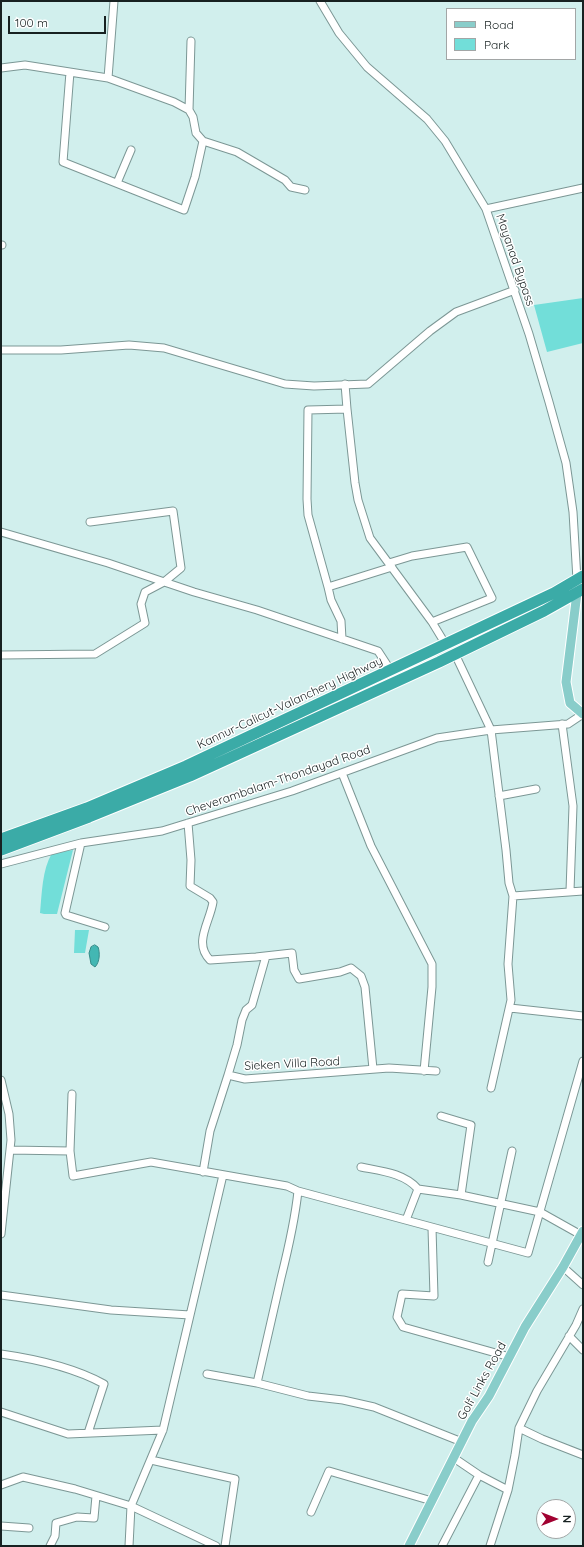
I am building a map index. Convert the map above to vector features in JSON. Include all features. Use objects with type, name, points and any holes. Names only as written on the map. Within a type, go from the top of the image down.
[{"type":"highway","name":"Kannur-Calicut-Valanchery Highway","points":[[1,839],[87,808],[186,766],[446,645],[554,593],[580,578]]},
{"type":"highway","name":"Kannur-Calicut-Valanchery Highway","points":[[1,850],[89,817],[190,776],[455,654],[544,611],[580,591]]},
{"type":"main road","points":[[580,591],[566,682],[570,703],[583,714]]},
{"type":"main road","name":"Golf Links Road","points":[[409,1546],[472,1421],[489,1396],[525,1327],[563,1267],[582,1233]]},
{"type":"street","points":[[108,78],[114,1]]},
{"type":"street","name":"Mayanad Bypass","points":[[320,1],[339,33],[367,67],[428,120],[445,141],[486,209],[514,290],[549,402],[566,463],[580,578]]},
{"type":"street","points":[[188,110],[191,41]]},
{"type":"street","points":[[1,68],[25,65],[108,78],[174,102],[188,110],[193,117],[196,133],[203,141],[237,152],[285,180],[291,187],[305,190]]},
{"type":"street","points":[[70,72],[63,162],[184,210],[195,177],[203,141]]},
{"type":"street","points":[[116,184],[131,150]]},
{"type":"street","points":[[486,209],[583,188]]},
{"type":"street","points":[[1,350],[54,350],[129,345],[164,348],[285,384],[314,386],[368,384],[430,331],[456,312],[514,290]]},
{"type":"street","points":[[345,384],[353,475],[358,500],[370,538],[432,622],[446,645]]},
{"type":"street","points":[[342,639],[341,621],[331,600],[308,515],[308,410],[347,409]]},
{"type":"street","points":[[1,655],[95,654],[145,623],[141,604],[145,592],[164,582],[181,568],[173,511],[90,522]]},
{"type":"street","points":[[1,532],[108,563],[194,592],[285,619],[378,651],[391,670]]},
{"type":"street","points":[[328,587],[412,556],[467,547],[492,598],[432,622]]},
{"type":"street","points":[[455,654],[491,730],[509,883],[513,896],[508,964],[512,1000],[491,1088]]},
{"type":"street","name":"Cheverambalam-Thondayad Road","points":[[1,864],[81,843],[162,831],[292,791],[437,738],[491,730],[568,724],[583,714]]},
{"type":"street","points":[[562,724],[573,806],[570,891]]},
{"type":"street","points":[[342,773],[371,846],[432,964],[432,987],[424,1071]]},
{"type":"street","points":[[499,796],[536,789]]},
{"type":"street","points":[[188,823],[191,860],[190,886],[210,898],[213,902],[202,939],[202,949],[206,955],[210,960],[292,953],[294,970],[299,979],[340,972],[351,968],[361,976],[365,987],[373,1069]]},
{"type":"street","points":[[81,843],[65,913],[66,915],[90,924],[104,927]]},
{"type":"street","points":[[513,896],[583,891]]},
{"type":"street","name":"Sieken Villa Road","points":[[266,956],[252,1005],[246,1010],[242,1020],[237,1046],[228,1076],[245,1079],[393,1068],[436,1071]]},
{"type":"street","points":[[510,1008],[583,1016]]},
{"type":"street","points":[[72,1094],[70,1151],[73,1176],[151,1162],[287,1186],[298,1191],[528,1254],[583,1061]]},
{"type":"street","points":[[203,1172],[210,1131],[228,1076]]},
{"type":"street","points":[[1,1080],[9,1114],[11,1140],[1,1234]]},
{"type":"street","points":[[441,1116],[471,1125],[461,1195]]},
{"type":"street","points":[[10,1150],[70,1151]]},
{"type":"street","points":[[488,1262],[512,1151]]},
{"type":"street","points":[[361,1167],[402,1176],[412,1182],[418,1189],[461,1195],[540,1212],[582,1233]]},
{"type":"street","points":[[129,1546],[131,1506],[163,1430],[223,1175]]},
{"type":"street","points":[[406,1220],[418,1189]]},
{"type":"street","points":[[257,1383],[289,1246],[296,1211],[298,1191]]},
{"type":"street","points":[[432,1228],[434,1296],[402,1294],[396,1317],[403,1327],[510,1357]]},
{"type":"street","points":[[563,1267],[583,1285]]},
{"type":"street","points":[[1,1295],[111,1310],[190,1315]]},
{"type":"street","points":[[490,1546],[508,1490],[519,1428],[537,1391],[583,1309]]},
{"type":"street","points":[[569,1336],[583,1350]]},
{"type":"street","points":[[1,1354],[41,1361],[91,1377],[104,1384],[88,1433]]},
{"type":"street","points":[[207,1374],[257,1383],[308,1396],[343,1400],[374,1407],[462,1442]]},
{"type":"street","points":[[1,1412],[68,1434],[163,1430]]},
{"type":"street","points":[[519,1428],[583,1455]]},
{"type":"street","points":[[454,1458],[479,1475],[508,1490]]},
{"type":"street","points":[[150,1460],[235,1479],[225,1546]]},
{"type":"street","points":[[311,1512],[329,1471],[432,1501]]},
{"type":"street","points":[[442,1546],[479,1475]]},
{"type":"street","points":[[1,1485],[23,1477],[96,1496],[131,1506],[215,1546]]},
{"type":"street","points":[[50,1546],[55,1536],[56,1523],[77,1517],[94,1518],[96,1496]]},
{"type":"street","points":[[1,1526],[29,1528]]},
{"type":"green space","points":[[583,298],[583,343],[547,352],[534,305]]},
{"type":"green space","points":[[73,850],[57,914],[40,913],[44,874],[52,853]]},
{"type":"green space","points":[[75,930],[89,930],[85,953],[74,953]]},
{"type":"shaded area","points":[[95,945],[98,947],[99,960],[95,967],[91,964],[89,953],[91,947]]}]
